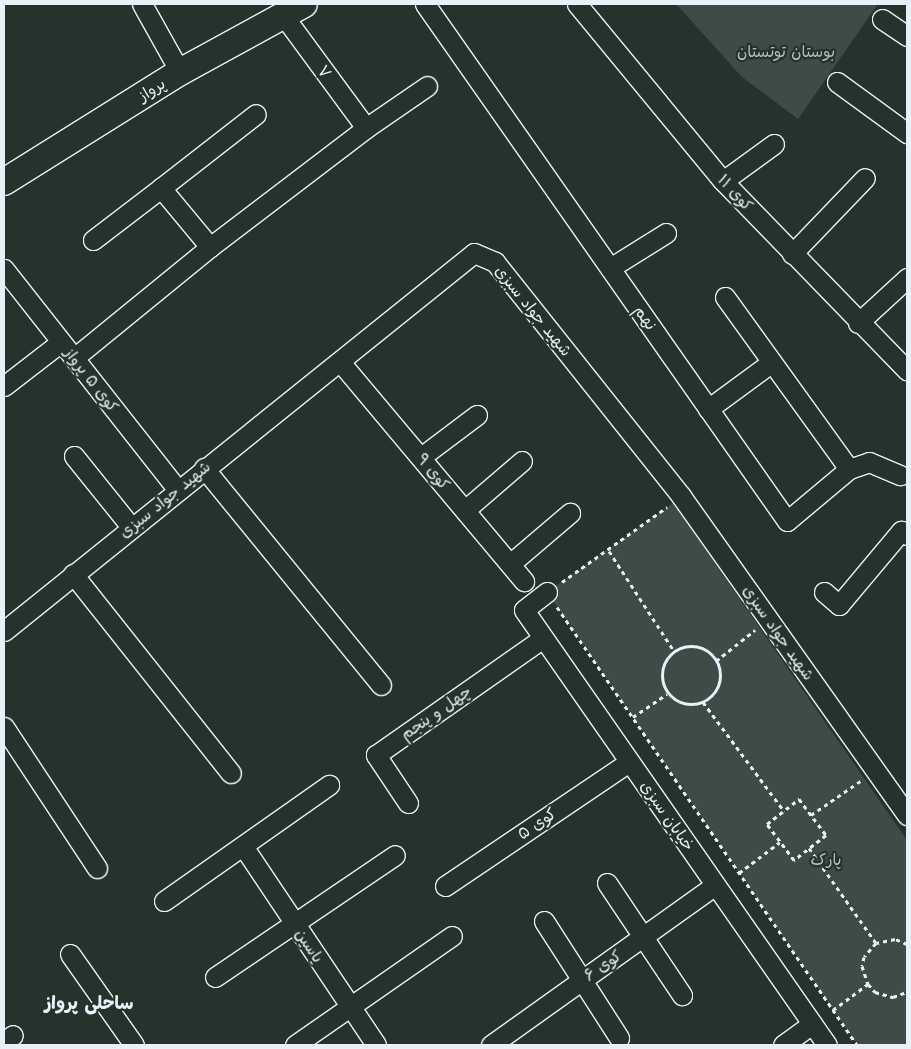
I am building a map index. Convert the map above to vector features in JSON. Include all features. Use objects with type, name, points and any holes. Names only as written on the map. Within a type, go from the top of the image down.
[{"type":"street","points":[[142,4],[180,72]]},
{"type":"street","name":"نهم","points":[[425,4],[786,521],[849,469],[869,462],[900,476]]},
{"type":"street","name":"کوی ۱۱","points":[[577,4],[723,181],[858,323],[907,370]]},
{"type":"street","name":"پرواز","points":[[4,182],[180,72],[293,9]]},
{"type":"street","name":"۷","points":[[293,9],[366,128]]},
{"type":"street","points":[[882,19],[907,36]]},
{"type":"street","points":[[837,82],[907,133]]},
{"type":"street","points":[[74,358],[210,247],[366,128],[427,86]]},
{"type":"street","points":[[93,240],[256,114]]},
{"type":"street","points":[[723,181],[774,144]]},
{"type":"street","points":[[792,254],[865,178]]},
{"type":"street","points":[[161,188],[210,247]]},
{"type":"street","points":[[610,268],[666,233]]},
{"type":"street","name":"شهید جواد سبزی","points":[[4,631],[204,468],[341,363],[474,253],[494,262],[681,496],[907,815]]},
{"type":"street","name":"کوی ۵ پرواز","points":[[4,269],[178,490]]},
{"type":"street","points":[[858,323],[907,278]]},
{"type":"street","points":[[725,298],[849,469]]},
{"type":"street","points":[[4,386],[61,342]]},
{"type":"street","points":[[708,408],[772,362]]},
{"type":"street","name":"کوی ۹","points":[[341,363],[524,581]]},
{"type":"street","points":[[420,458],[478,415]]},
{"type":"street","points":[[74,456],[131,527]]},
{"type":"street","points":[[465,510],[522,461]]},
{"type":"street","points":[[204,468],[381,685]]},
{"type":"street","points":[[510,564],[570,513]]},
{"type":"street","points":[[824,592],[839,605],[904,533]]},
{"type":"street","points":[[73,574],[231,773]]},
{"type":"street","name":"خیابان سبزی","points":[[547,592],[524,610],[827,1045]]},
{"type":"street","name":"چهل و پنجم","points":[[408,803],[376,755],[543,638]]},
{"type":"street","points":[[4,727],[97,868]]},
{"type":"street","name":"کوی ۵","points":[[445,886],[629,762]]},
{"type":"street","points":[[164,901],[329,785]]},
{"type":"street","name":"یاسین","points":[[243,846],[376,1045]]},
{"type":"street","points":[[215,978],[395,855]]},
{"type":"street","points":[[607,883],[682,995]]},
{"type":"street","name":"کوی ۶","points":[[491,1045],[716,885]]},
{"type":"street","points":[[544,921],[619,1038]]},
{"type":"street","points":[[295,1045],[452,936]]},
{"type":"street","points":[[70,954],[134,1045]]},
{"type":"street","points":[[783,1045],[812,1024]]},
{"type":"path","points":[[673,503],[609,551],[547,592],[857,1045]]},
{"type":"path","points":[[609,551],[674,650]]},
{"type":"path","points":[[716,660],[759,627]]},
{"type":"path","points":[[683,647],[702,648],[716,660],[720,679],[717,688],[703,702],[684,704],[667,694],[661,675],[663,665],[674,650],[683,647]]},
{"type":"path","points":[[632,717],[667,694]]},
{"type":"path","points":[[703,702],[784,811]]},
{"type":"path","points":[[811,815],[866,778],[860,770]]},
{"type":"path","points":[[799,799],[811,815],[826,835],[794,860],[767,824],[799,799]]},
{"type":"path","points":[[739,873],[780,842]]},
{"type":"path","points":[[809,848],[876,943]]},
{"type":"path","points":[[907,944],[895,939],[876,943],[864,957],[864,976],[868,984],[883,996],[893,997],[907,992]]},
{"type":"path","points":[[833,1010],[868,984]]},
{"type":"green space","name":"بوستان توتستان","points":[[676,4],[878,4],[798,119],[742,77]]},
{"type":"green space","name":"پارک","points":[[673,503],[907,840],[907,1045],[857,1045],[547,592]]},
{"type":"district","name":"ساحلی پرواز","points":[[89,1004]]}]
